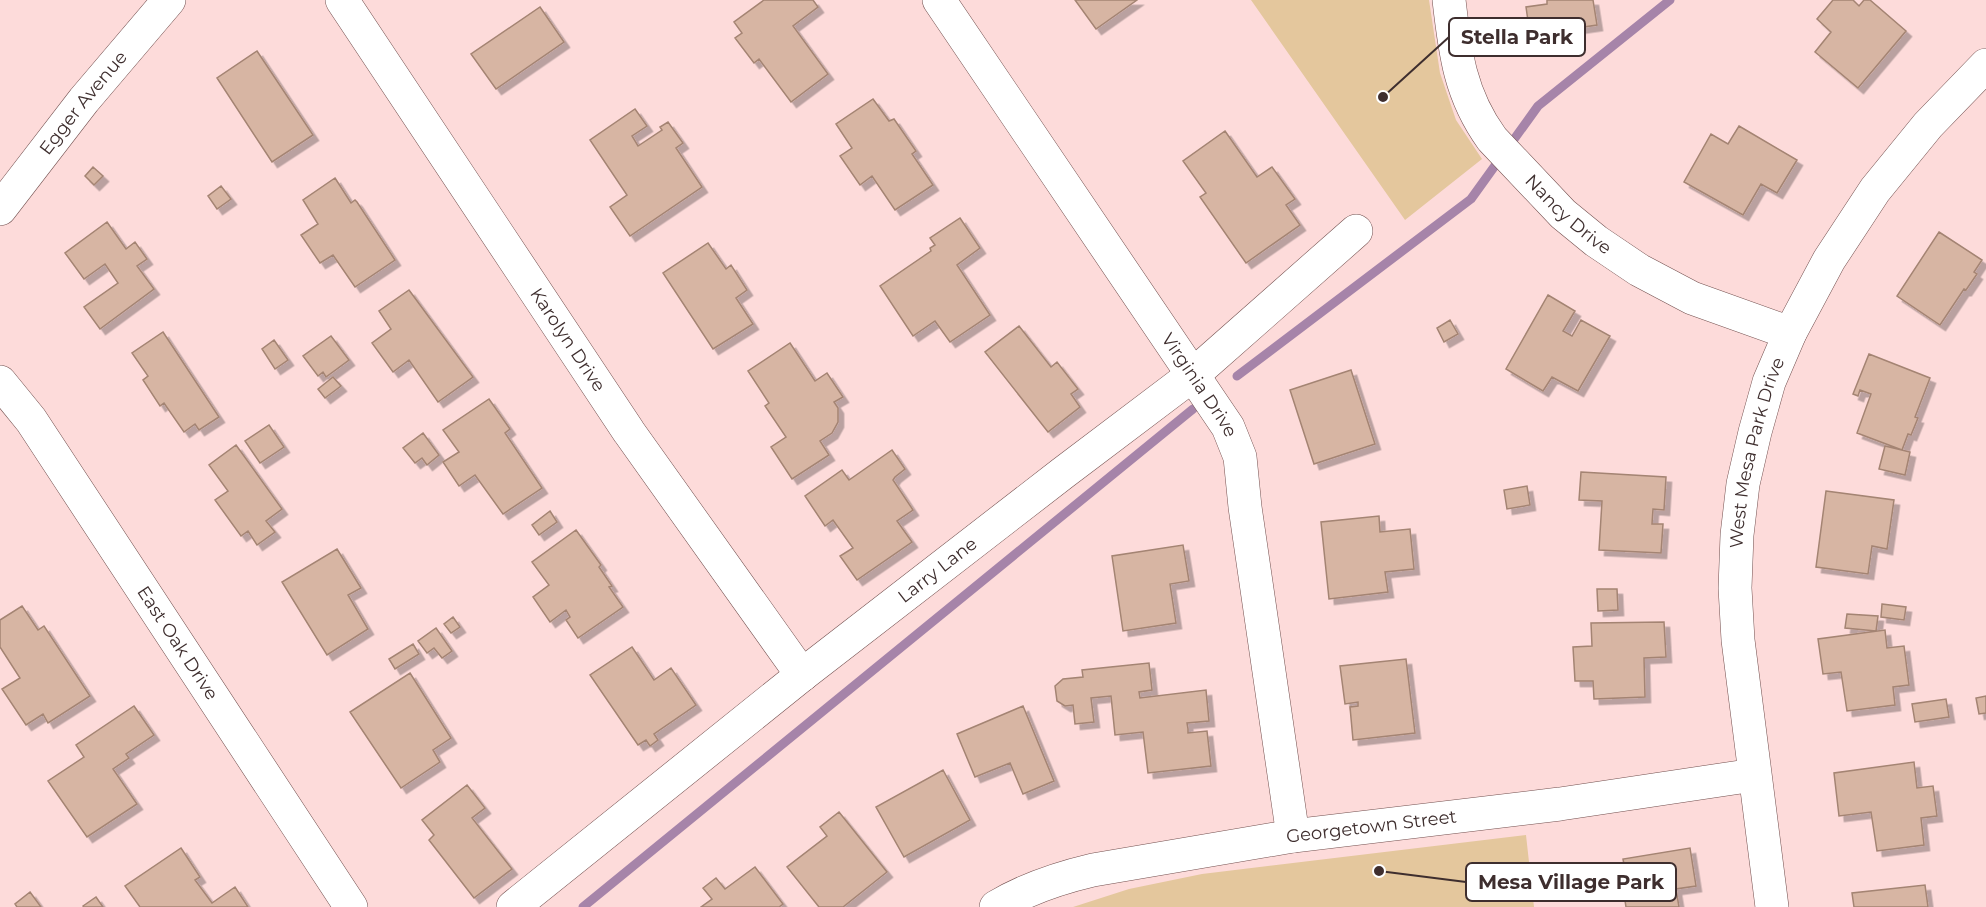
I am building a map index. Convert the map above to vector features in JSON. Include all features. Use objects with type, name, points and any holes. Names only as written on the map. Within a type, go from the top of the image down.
[{"type":"street","name":"Egger Avenue","points":[[0,209],[84,100],[169,0]]},
{"type":"street","name":"Karolyn Drive","points":[[342,0],[630,432],[802,675]]},
{"type":"street","name":"Virginia Drive","points":[[939,0],[1228,427],[1240,457],[1245,507],[1293,836]]},
{"type":"street","name":"Nancy Drive","points":[[1449,0],[1460,77],[1483,126],[1492,139],[1563,214],[1596,241],[1639,270],[1692,298],[1790,333]]},
{"type":"street","name":"West Mesa Park Drive","points":[[1772,907],[1738,640],[1735,588],[1737,535],[1743,484],[1755,432],[1769,382],[1790,333],[1829,260],[1875,190],[1928,125],[1986,65]]},
{"type":"street","name":"Larry Lane","points":[[513,907],[802,675],[1194,375],[1356,231]]},
{"type":"street","name":"East Oak Drive","points":[[0,382],[31,420],[351,907]]},
{"type":"street","name":"Georgetown Street","points":[[996,907],[1016,895],[1066,876],[1093,870],[1293,836],[1560,804],[1754,776]]},
{"type":"shaded area","points":[[1251,0],[1429,0],[1440,73],[1456,120],[1482,159],[1405,220]]},
{"type":"shaded area","points":[[1526,835],[1534,907],[1073,907],[1129,889],[1202,874]]},
{"type":"building","points":[[764,0],[813,0],[818,7],[793,26],[828,74],[791,102],[759,59],[754,63],[735,38],[742,33],[734,22]]},
{"type":"building","points":[[1075,0],[1137,0],[1096,29]]},
{"type":"building","points":[[1547,0],[1593,0],[1597,25],[1530,35],[1526,7],[1547,4]]},
{"type":"building","points":[[1833,0],[1853,0],[1859,6],[1864,0],[1870,0],[1906,31],[1858,88],[1815,52],[1831,32],[1817,19]]},
{"type":"building","points":[[540,7],[564,42],[496,89],[471,54]]},
{"type":"building","points":[[257,51],[313,135],[272,162],[217,78]]},
{"type":"building","points":[[873,99],[889,121],[894,119],[916,151],[912,154],[933,185],[895,210],[872,176],[860,185],[840,156],[852,148],[836,124]]},
{"type":"building","points":[[635,109],[647,126],[632,136],[638,146],[662,130],[660,127],[668,122],[683,143],[676,148],[702,187],[630,236],[610,207],[627,195],[590,140]]},
{"type":"building","points":[[1739,126],[1797,160],[1777,193],[1761,184],[1743,215],[1684,182],[1711,134],[1728,144]]},
{"type":"building","points":[[1225,131],[1257,177],[1272,167],[1295,199],[1286,205],[1300,225],[1246,263],[1200,197],[1206,193],[1183,161]]},
{"type":"building","points":[[93,167],[103,176],[94,185],[85,176]]},
{"type":"building","points":[[335,178],[351,203],[355,200],[357,202],[395,260],[355,287],[333,255],[320,263],[301,235],[318,224],[303,200]]},
{"type":"building","points":[[221,186],[231,199],[217,209],[208,196]]},
{"type":"building","points":[[960,218],[980,248],[957,265],[990,315],[950,342],[935,321],[913,336],[880,286],[931,251],[930,248],[935,245],[930,238]]},
{"type":"building","points":[[107,222],[126,249],[135,242],[147,259],[137,266],[154,289],[100,329],[84,307],[118,283],[105,264],[84,279],[65,253]]},
{"type":"building","points":[[1939,232],[1982,260],[1974,272],[1977,274],[1940,325],[1897,296]]},
{"type":"building","points":[[708,243],[726,269],[731,265],[747,290],[736,298],[753,324],[713,349],[663,273]]},
{"type":"building","points":[[409,290],[473,377],[438,402],[409,360],[393,372],[372,343],[391,329],[379,311]]},
{"type":"building","points":[[1548,295],[1575,311],[1563,331],[1572,336],[1581,320],[1610,336],[1578,391],[1552,377],[1543,391],[1506,369]]},
{"type":"building","points":[[1450,320],[1458,334],[1444,342],[1437,328]]},
{"type":"building","points":[[1019,326],[1051,367],[1057,362],[1078,389],[1071,394],[1080,407],[1048,432],[985,352]]},
{"type":"building","points":[[163,332],[219,417],[199,430],[195,424],[184,432],[164,403],[160,406],[143,380],[148,376],[132,353]]},
{"type":"building","points":[[331,336],[349,360],[326,377],[323,372],[318,376],[303,356]]},
{"type":"building","points":[[274,340],[288,360],[275,369],[262,349]]},
{"type":"building","points":[[790,343],[815,381],[827,373],[843,397],[834,402],[838,408],[838,422],[832,433],[820,441],[829,455],[792,479],[771,447],[786,437],[765,406],[769,403],[748,371]]},
{"type":"building","points":[[1869,354],[1930,378],[1915,417],[1918,418],[1902,450],[1857,433],[1871,394],[1860,390],[1858,396],[1853,394]]},
{"type":"building","points":[[1351,370],[1375,444],[1314,464],[1290,390]]},
{"type":"building","points":[[333,377],[341,386],[325,398],[318,389]]},
{"type":"building","points":[[489,399],[510,429],[505,433],[542,488],[503,514],[475,475],[459,486],[443,462],[459,452],[443,430]]},
{"type":"building","points":[[269,425],[284,447],[260,463],[245,441]]},
{"type":"building","points":[[423,433],[439,455],[427,465],[422,458],[415,463],[403,448]]},
{"type":"building","points":[[236,445],[282,509],[266,521],[275,532],[257,545],[248,531],[241,536],[215,500],[228,491],[209,465]]},
{"type":"building","points":[[1885,446],[1910,452],[1905,475],[1879,469]]},
{"type":"building","points":[[892,450],[905,469],[893,480],[913,510],[897,521],[912,542],[857,580],[840,556],[853,548],[833,520],[825,526],[805,496],[842,470],[849,480]]},
{"type":"building","points":[[1581,472],[1666,477],[1664,510],[1653,509],[1652,524],[1663,524],[1661,553],[1599,550],[1602,501],[1579,500]]},
{"type":"building","points":[[1527,486],[1530,505],[1507,509],[1504,490]]},
{"type":"building","points":[[1826,491],[1894,500],[1887,549],[1872,546],[1868,574],[1816,567]]},
{"type":"building","points":[[550,511],[557,522],[539,535],[532,525]]},
{"type":"building","points":[[1379,516],[1380,532],[1410,529],[1414,569],[1385,572],[1388,592],[1329,599],[1321,522]]},
{"type":"building","points":[[576,530],[601,565],[599,567],[612,586],[609,587],[623,607],[578,638],[566,620],[570,617],[566,610],[550,622],[533,597],[549,585],[532,562]]},
{"type":"building","points":[[1183,545],[1189,581],[1170,584],[1176,623],[1123,631],[1112,556]]},
{"type":"building","points":[[337,549],[361,588],[348,595],[368,629],[327,655],[282,582]]},
{"type":"building","points":[[1597,589],[1617,589],[1618,610],[1598,611]]},
{"type":"building","points":[[1882,604],[1906,607],[1904,620],[1881,617]]},
{"type":"building","points":[[22,606],[38,630],[44,626],[90,696],[48,723],[43,714],[26,725],[2,689],[20,678],[0,647],[0,620]]},
{"type":"building","points":[[1847,614],[1878,616],[1876,631],[1845,628]]},
{"type":"building","points":[[453,617],[460,627],[451,633],[444,624]]},
{"type":"building","points":[[1664,622],[1666,657],[1644,658],[1645,697],[1594,699],[1593,681],[1575,681],[1573,647],[1592,646],[1591,623]]},
{"type":"building","points":[[436,628],[452,651],[442,658],[434,648],[427,653],[418,641]]},
{"type":"building","points":[[1885,630],[1887,648],[1904,646],[1909,685],[1893,687],[1895,705],[1847,711],[1841,672],[1823,674],[1818,639]]},
{"type":"building","points":[[413,644],[419,654],[395,669],[389,659]]},
{"type":"building","points":[[632,647],[654,680],[671,668],[696,705],[654,734],[658,740],[650,746],[646,740],[638,745],[590,675]]},
{"type":"building","points":[[1406,659],[1415,733],[1353,740],[1350,707],[1358,706],[1358,702],[1345,704],[1340,666]]},
{"type":"building","points":[[1149,663],[1152,690],[1139,692],[1140,698],[1206,690],[1209,721],[1187,723],[1188,733],[1207,731],[1211,766],[1148,773],[1143,732],[1115,735],[1111,696],[1091,698],[1094,722],[1075,724],[1073,705],[1065,706],[1057,701],[1055,686],[1063,679],[1083,677],[1082,670]]},
{"type":"building","points":[[410,673],[451,738],[433,750],[440,762],[401,788],[350,712]]},
{"type":"building","points":[[1986,696],[1986,713],[1979,714],[1976,698]]},
{"type":"building","points":[[1946,699],[1949,717],[1915,722],[1912,704]]},
{"type":"building","points":[[134,706],[154,735],[126,754],[129,758],[113,769],[137,804],[87,837],[48,781],[84,757],[76,745]]},
{"type":"building","points":[[1023,706],[1054,781],[1023,794],[1010,763],[975,777],[957,734]]},
{"type":"building","points":[[1914,762],[1917,788],[1933,786],[1937,816],[1921,818],[1924,845],[1877,851],[1871,812],[1839,816],[1834,773]]},
{"type":"building","points":[[943,770],[970,820],[904,857],[876,807]]},
{"type":"building","points":[[467,785],[485,808],[472,818],[512,869],[474,898],[429,840],[434,835],[422,820]]},
{"type":"building","points":[[839,812],[887,872],[843,907],[819,907],[787,867],[827,836],[820,827]]},
{"type":"building","points":[[181,848],[200,877],[195,880],[212,903],[235,887],[248,907],[140,907],[125,886]]},
{"type":"building","points":[[1690,848],[1696,886],[1676,889],[1679,907],[1626,907],[1624,894],[1629,893],[1623,859]]},
{"type":"building","points":[[755,867],[783,904],[779,907],[701,907],[712,899],[703,888],[716,878],[725,889]]},
{"type":"building","points":[[1925,885],[1928,907],[1854,907],[1852,893]]},
{"type":"building","points":[[30,892],[41,907],[17,907],[15,904]]},
{"type":"building","points":[[96,897],[103,907],[83,906]]},
{"type":"waterway","points":[[1237,376],[1471,199],[1538,106],[1670,0]]},
{"type":"waterway","points":[[583,907],[1193,409]]},
{"type":"place","name":"Stella Park","points":[[1383,97]]},
{"type":"place","name":"Mesa Village Park","points":[[1379,871]]}]
